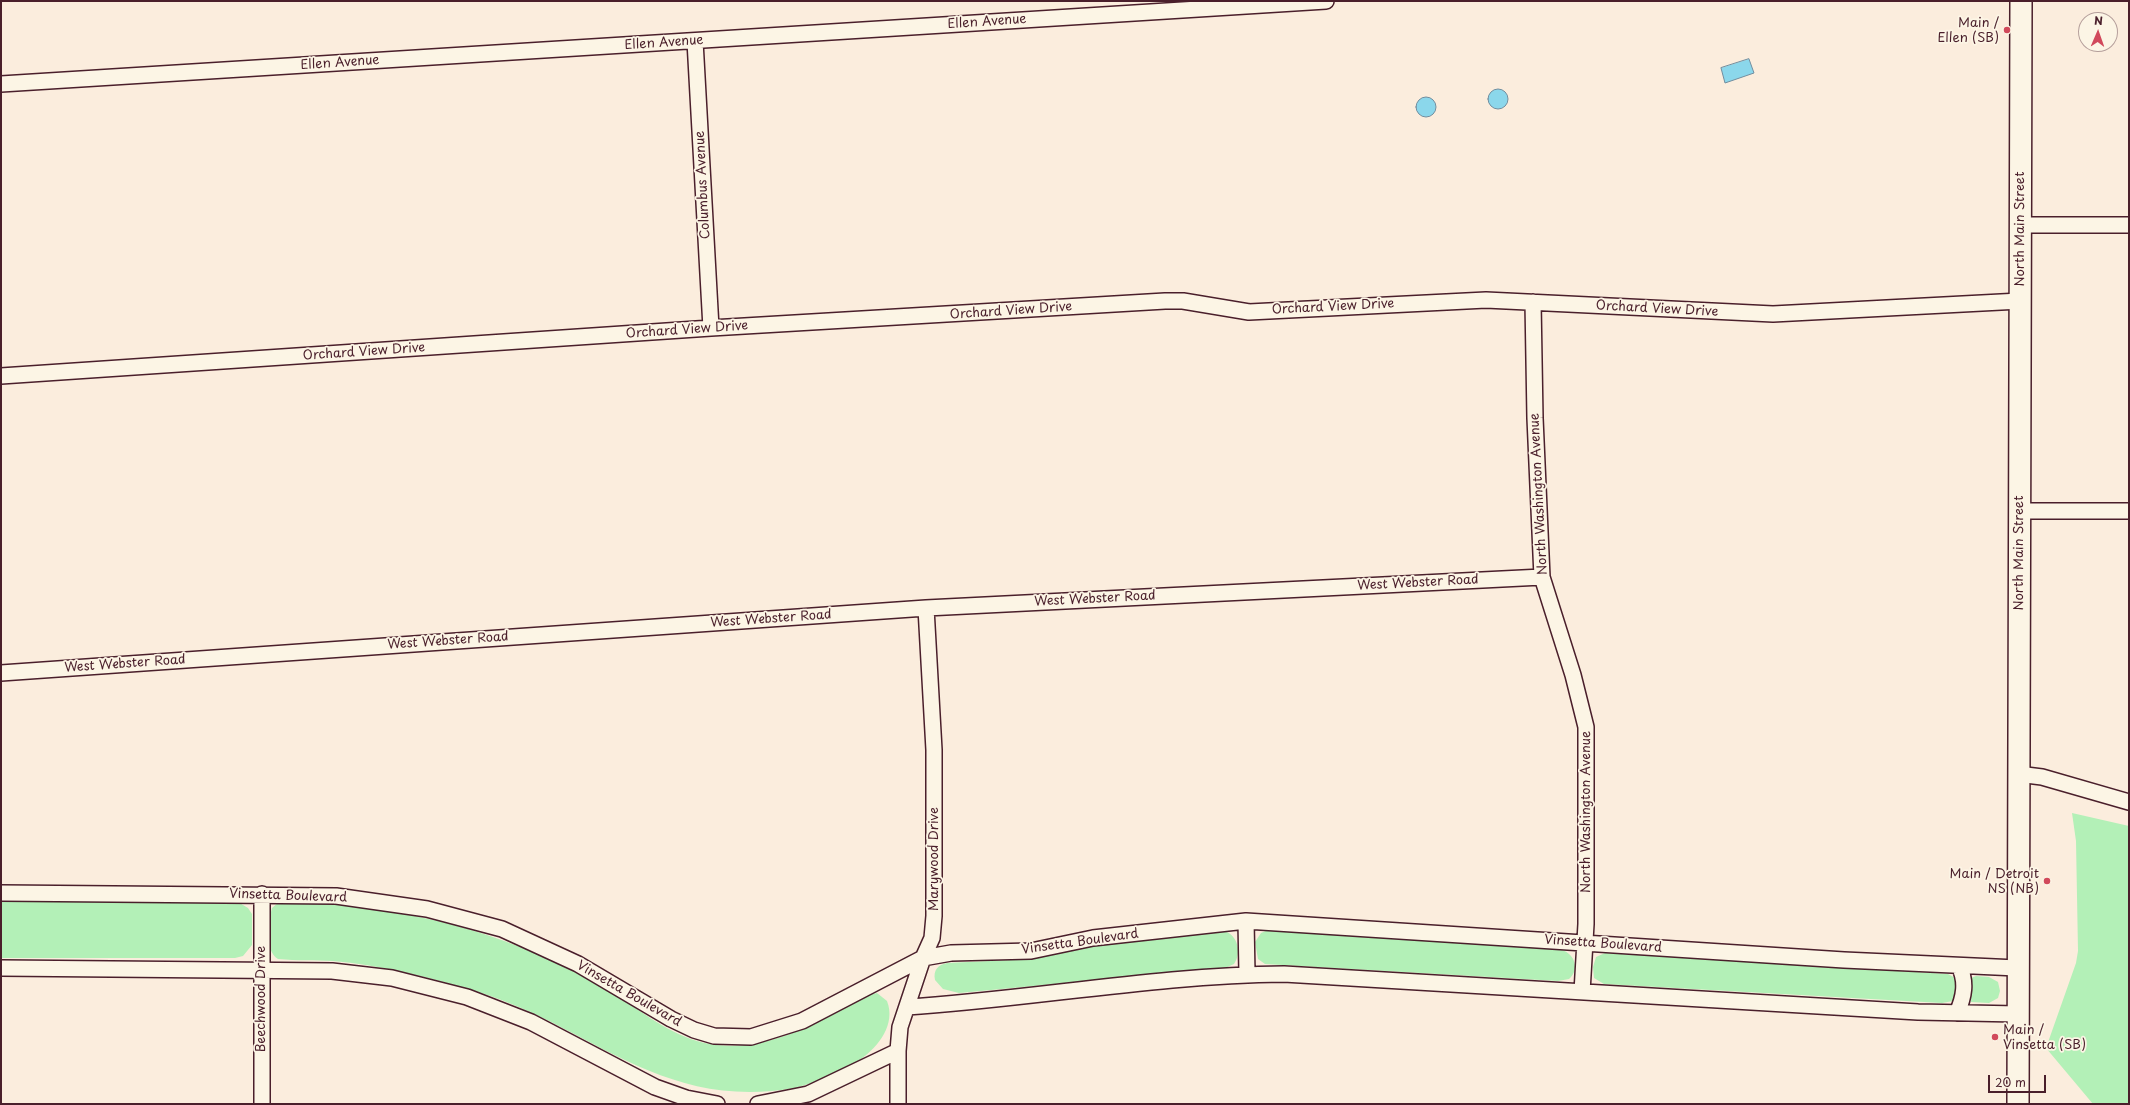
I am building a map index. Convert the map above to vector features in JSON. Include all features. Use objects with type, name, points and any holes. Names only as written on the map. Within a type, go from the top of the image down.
[{"type":"main road","name":"North Main Street","points":[[2018,1104],[2018,510],[2021,1]]},
{"type":"street","name":"Ellen Avenue","points":[[1,84],[1326,1]]},
{"type":"street","name":"Columbus Avenue","points":[[696,41],[711,328]]},
{"type":"street","points":[[2020,225],[2129,225]]},
{"type":"street","name":"Orchard View Drive","points":[[1,376],[711,328],[1165,301],[1183,301],[1249,312],[1456,301],[1532,302],[1773,314],[2020,301]]},
{"type":"street","name":"North Washington Avenue","points":[[1532,302],[1535,418],[1542,577],[1573,675],[1586,727],[1585,942],[1582,992]]},
{"type":"street","points":[[2018,510],[2129,511]]},
{"type":"street","name":"West Webster Road","points":[[1,672],[926,608],[1542,577]]},
{"type":"street","name":"Marywood Drive","points":[[898,1104],[898,1051],[900,1027],[922,958],[932,938],[934,896],[934,750],[926,608]]},
{"type":"street","points":[[2018,774],[2042,777],[2129,802]]},
{"type":"street","name":"Vinsetta Boulevard","points":[[1,893],[262,894],[351,898],[427,909],[502,929],[578,964],[671,1019],[694,1030],[714,1036],[751,1037],[802,1021],[922,958],[951,953],[1031,951],[1093,938],[1246,921],[1959,966],[2017,968]]},
{"type":"street","name":"Beechwood Drive","points":[[262,894],[262,1104]]},
{"type":"street","points":[[1246,921],[1247,974]]},
{"type":"street","points":[[1957,1013],[1963,1000],[1964,984],[1963,975],[1959,966]]},
{"type":"street","points":[[1,968],[261,969],[332,971],[392,978],[467,997],[531,1022],[655,1087],[686,1098],[717,1104]]},
{"type":"street","points":[[907,1007],[971,1002],[1247,974],[1329,976],[1957,1013],[2018,1014]]},
{"type":"street","points":[[758,1104],[808,1094],[898,1051]]},
{"type":"green space","points":[[2072,813],[2129,826],[2129,1104],[2093,1104],[2046,1048],[2076,963],[2078,951],[2076,841]]},
{"type":"green space","points":[[1,902],[238,902],[248,908],[252,914],[252,945],[243,956],[235,958],[1,958]]},
{"type":"green space","points":[[279,902],[318,903],[394,912],[431,919],[468,929],[540,955],[611,991],[667,1028],[704,1043],[738,1046],[777,1038],[796,1032],[868,995],[877,993],[887,1001],[889,1018],[880,1041],[868,1054],[846,1068],[812,1083],[795,1088],[759,1092],[727,1091],[696,1086],[667,1078],[639,1066],[610,1053],[531,1012],[479,992],[418,975],[367,965],[333,961],[278,959],[271,950],[269,944],[269,931],[272,908]]},
{"type":"green space","points":[[1268,930],[1562,950],[1570,955],[1573,959],[1575,967],[1569,979],[1558,981],[1265,964],[1258,959],[1255,942],[1261,933]]},
{"type":"green space","points":[[1224,931],[1233,936],[1238,950],[1238,955],[1234,964],[1225,968],[959,993],[943,989],[935,980],[937,968],[947,963],[1031,959],[1088,947]]},
{"type":"green space","points":[[1605,953],[1948,974],[1957,979],[1956,998],[1953,1001],[1942,1003],[1604,984],[1594,978],[1593,967],[1596,957]]},
{"type":"green space","points":[[1976,976],[1989,977],[1998,982],[2000,991],[1998,998],[1989,1003],[1971,1002],[1971,978]]},
{"type":"water","points":[[1749,59],[1754,73],[1725,83],[1721,68]]},
{"type":"water","points":[[1494,89],[1502,89],[1508,95],[1508,103],[1502,109],[1494,109],[1488,103],[1488,95]]},
{"type":"water","points":[[1426,97],[1433,100],[1436,107],[1433,114],[1426,117],[1419,114],[1416,107],[1419,100]]},
{"type":"place","name":"Main / Ellen (SB)","points":[[2007,30]]},
{"type":"place","name":"Main / Detroit NS (NB)","points":[[2047,881]]},
{"type":"place","name":"Main / Vinsetta (SB)","points":[[1995,1037]]}]
